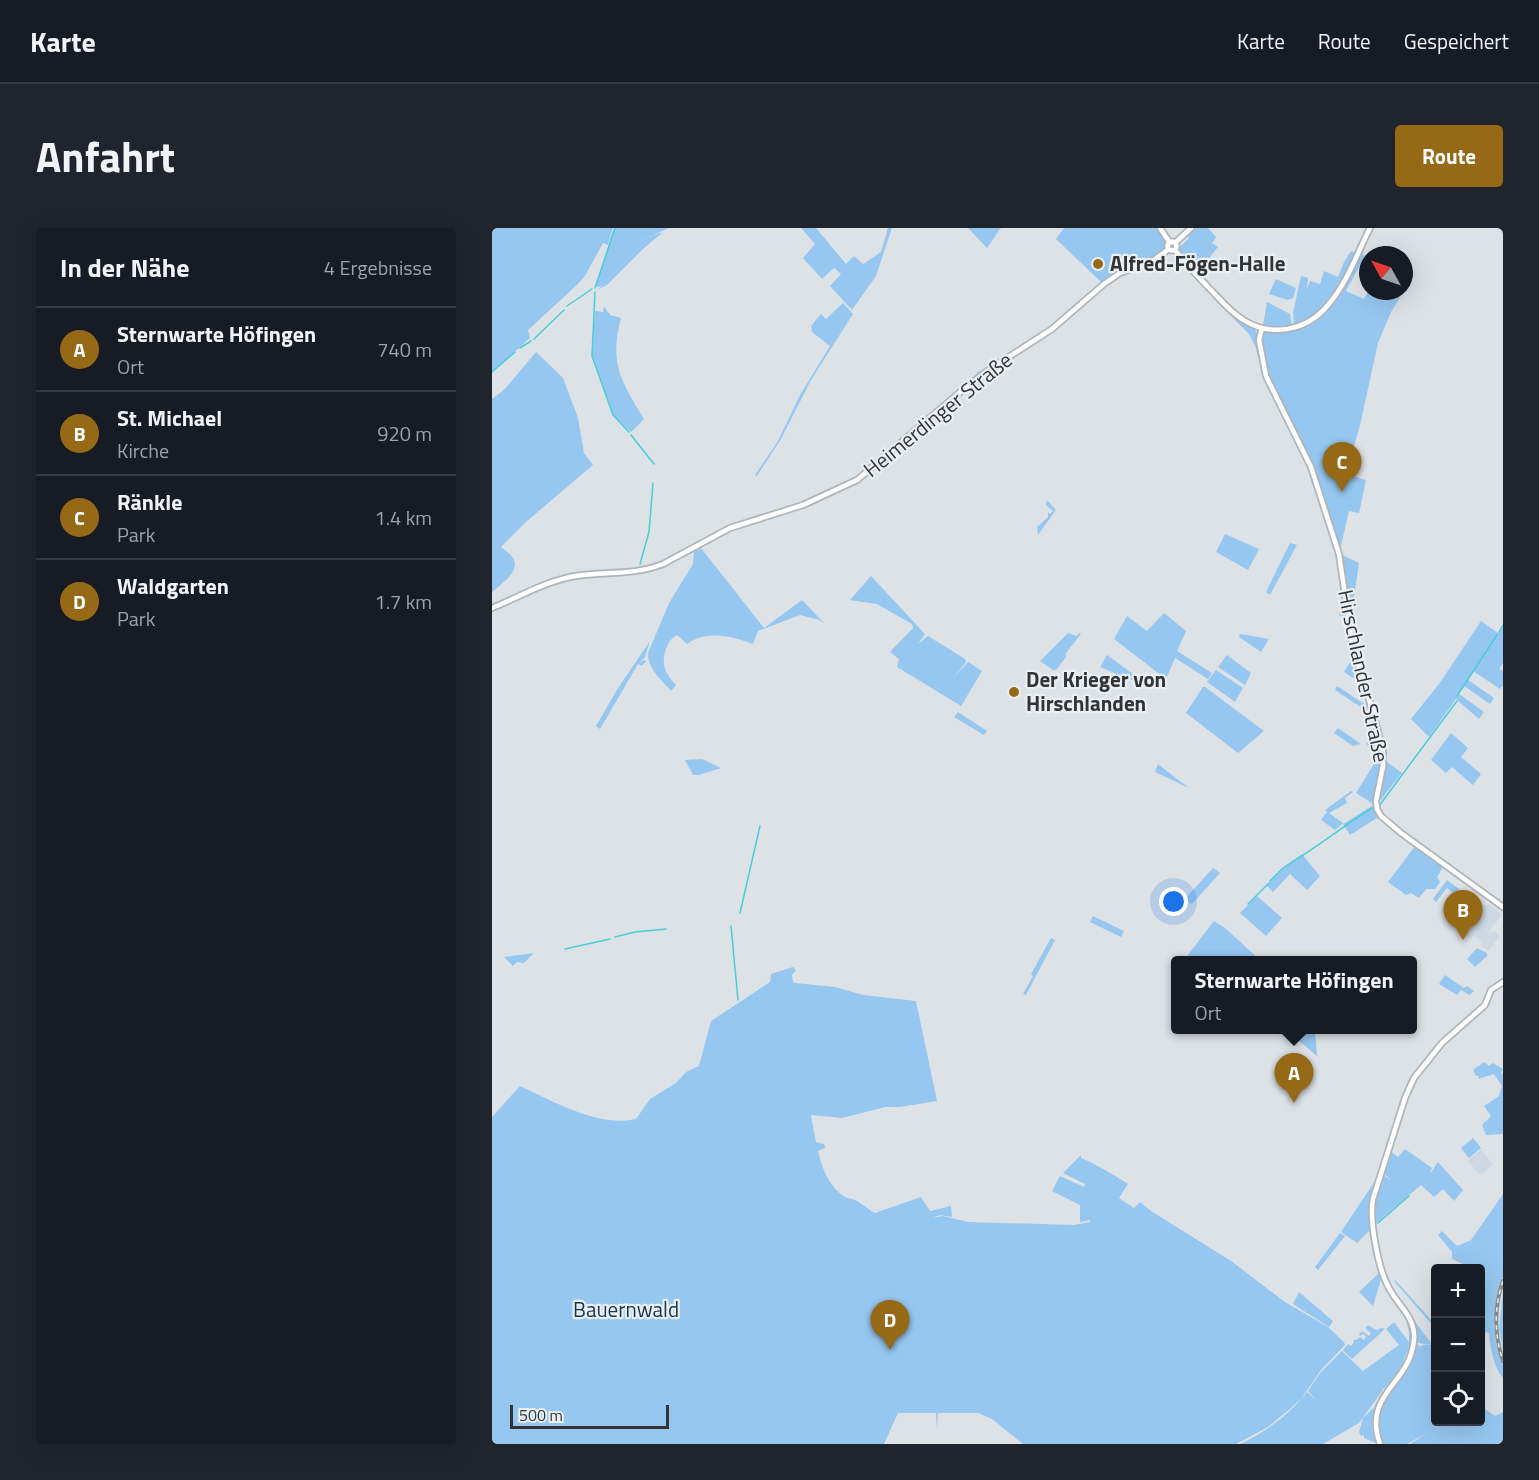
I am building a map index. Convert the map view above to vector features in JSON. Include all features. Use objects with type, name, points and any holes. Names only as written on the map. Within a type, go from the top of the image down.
[{"type":"main road","points":[[1160,228],[1172,243]]},
{"type":"main road","points":[[1191,228],[1168,246],[1232,312],[1263,329],[1293,328],[1317,316],[1333,299],[1370,228]]},
{"type":"main road","name":"Heimerdinger Straße","points":[[492,608],[563,579],[589,574],[638,572],[663,564],[736,525],[803,506],[857,480],[969,384],[1052,329],[1104,284],[1120,273],[1154,260],[1172,249]]},
{"type":"main road","points":[[1251,324],[1259,335],[1260,343]]},
{"type":"main road","points":[[1259,335],[1263,329]]},
{"type":"main road","points":[[1260,343],[1263,329]]},
{"type":"main road","name":"Hirschlander Straße","points":[[1260,343],[1266,376],[1311,467],[1339,554],[1352,642],[1383,753],[1383,773],[1376,801],[1378,811],[1416,845],[1503,907]]},
{"type":"main road","points":[[1380,1444],[1375,1416],[1377,1409],[1407,1362],[1414,1337],[1410,1318],[1390,1290],[1383,1274],[1372,1216],[1374,1198],[1405,1098],[1414,1078],[1446,1039],[1485,1005],[1491,990],[1503,982]]},
{"type":"shaded area","points":[[1481,902],[1502,914],[1488,933],[1494,931],[1500,936],[1488,951],[1480,945],[1482,941],[1473,936],[1471,939],[1457,929]]},
{"type":"shaded area","points":[[1481,1150],[1493,1164],[1483,1173],[1478,1174],[1468,1160]]},
{"type":"green space","points":[[492,228],[613,228],[608,245],[603,243],[585,276],[528,330],[530,338],[492,372]]},
{"type":"green space","points":[[614,228],[669,228],[638,242],[662,233],[607,285],[597,290],[602,286],[595,287]]},
{"type":"green space","points":[[801,228],[816,228],[846,264],[854,256],[863,264],[881,252],[888,228],[892,228],[876,276],[852,310],[830,286],[841,274],[834,268],[822,279],[803,258],[815,244]]},
{"type":"green space","points":[[968,228],[1001,228],[987,248]]},
{"type":"green space","points":[[1064,228],[1158,228],[1165,241],[1165,251],[1154,259],[1124,270],[1056,325],[980,376],[976,373],[1050,326],[1101,282],[1056,239]]},
{"type":"green space","points":[[1194,228],[1208,228],[1216,237],[1212,243],[1218,247],[1197,273],[1177,249],[1179,242],[1180,247],[1189,238],[1187,236]]},
{"type":"green space","points":[[1351,251],[1356,253],[1332,298],[1315,317],[1294,324],[1293,313],[1301,276],[1308,278],[1307,289],[1310,281],[1320,284],[1324,271],[1338,277]]},
{"type":"green space","points":[[1358,252],[1359,267],[1346,291],[1359,297],[1359,300],[1398,300],[1378,343],[1360,425],[1346,474],[1366,480],[1359,513],[1349,511],[1339,554],[1316,482],[1262,373],[1256,348],[1249,334],[1192,273],[1232,312],[1251,325],[1258,334],[1264,329],[1266,332],[1283,333],[1311,324],[1311,321],[1330,303]]},
{"type":"green space","points":[[1276,279],[1296,288],[1293,298],[1288,300],[1269,294]]},
{"type":"green space","points":[[1267,302],[1290,314],[1292,327],[1263,326]]},
{"type":"green space","points":[[843,303],[853,314],[811,380],[781,439],[757,476],[755,475],[778,441],[800,395],[830,346],[812,332],[811,326],[821,314],[826,319]]},
{"type":"green space","points":[[604,306],[610,315],[621,318],[616,347],[619,371],[644,419],[631,432],[613,415],[592,356],[595,311],[603,312]]},
{"type":"green space","points":[[536,352],[563,378],[578,418],[584,453],[593,465],[527,521],[501,547],[511,556],[515,567],[509,577],[492,592],[492,399],[504,390]]},
{"type":"green space","points":[[1047,500],[1056,510],[1038,535],[1037,527],[1048,517],[1048,512],[1050,514],[1053,511],[1046,505]]},
{"type":"green space","points":[[1225,534],[1259,549],[1248,570],[1216,552]]},
{"type":"green space","points":[[1290,543],[1297,545],[1270,595],[1266,592]]},
{"type":"green space","points":[[701,548],[764,628],[802,600],[825,624],[800,615],[758,631],[753,644],[728,637],[711,636],[687,644],[677,635],[670,640],[664,660],[667,673],[676,685],[671,691],[652,669],[648,653],[669,603],[693,564],[694,552]]},
{"type":"green space","points":[[1340,554],[1359,563],[1349,618],[1339,615],[1346,596]]},
{"type":"green space","points":[[871,576],[925,634],[918,644],[928,636],[965,659],[966,662],[953,678],[968,662],[982,671],[961,706],[897,667],[899,659],[890,652],[913,628],[912,624],[877,604],[850,600]]},
{"type":"green space","points":[[1164,613],[1186,631],[1177,651],[1212,673],[1208,679],[1175,658],[1166,679],[1114,639],[1127,616],[1147,631]]},
{"type":"green space","points":[[1481,621],[1498,633],[1503,627],[1503,663],[1499,669],[1503,671],[1503,685],[1500,689],[1473,671],[1468,680],[1494,698],[1490,704],[1464,686],[1466,682],[1459,694],[1484,712],[1479,719],[1456,699],[1429,737],[1411,719],[1439,684]]},
{"type":"green space","points":[[1068,633],[1077,636],[1081,634],[1056,670],[1053,670],[1040,661]]},
{"type":"green space","points":[[1240,634],[1269,639],[1261,652],[1239,637]]},
{"type":"green space","points":[[650,641],[645,657],[639,663],[646,661],[642,666],[638,664],[600,729],[596,726],[618,688]]},
{"type":"green space","points":[[1355,654],[1365,686],[1344,672]]},
{"type":"green space","points":[[1107,655],[1141,680],[1131,680],[1100,667]]},
{"type":"green space","points":[[1227,655],[1251,673],[1245,685],[1218,667]]},
{"type":"green space","points":[[1216,670],[1243,688],[1235,702],[1207,682]]},
{"type":"green space","points":[[1337,686],[1372,709],[1374,716],[1335,690]]},
{"type":"green space","points":[[1203,687],[1264,731],[1238,753],[1186,713]]},
{"type":"green space","points":[[958,712],[987,731],[984,735],[954,717]]},
{"type":"green space","points":[[1338,728],[1361,744],[1353,746],[1334,733]]},
{"type":"green space","points":[[1451,733],[1468,748],[1461,757],[1481,774],[1473,785],[1452,767],[1446,773],[1431,760]]},
{"type":"green space","points":[[1380,739],[1383,759],[1402,773],[1376,806],[1356,793],[1377,759],[1366,743]]},
{"type":"green space","points":[[702,759],[721,768],[693,775],[685,760]]},
{"type":"green space","points":[[1159,765],[1189,788],[1155,772]]},
{"type":"green space","points":[[1351,791],[1353,792],[1345,798],[1347,803],[1329,813],[1343,823],[1335,830],[1321,820],[1327,812],[1325,810]]},
{"type":"green space","points":[[1372,806],[1380,816],[1350,835],[1343,824]]},
{"type":"green space","points":[[1415,846],[1443,867],[1437,877],[1440,882],[1435,889],[1426,889],[1419,898],[1411,893],[1406,895],[1388,882]]},
{"type":"green space","points":[[1302,854],[1320,876],[1307,890],[1290,874],[1273,892],[1267,886]]},
{"type":"green space","points":[[1213,868],[1220,873],[1192,904],[1184,900]]},
{"type":"green space","points":[[1447,880],[1459,889],[1455,894],[1447,888],[1436,902],[1433,899]]},
{"type":"green space","points":[[1257,896],[1282,918],[1266,936],[1240,913]]},
{"type":"green space","points":[[1093,916],[1124,931],[1121,937],[1090,922]]},
{"type":"green space","points":[[1214,921],[1256,956],[1187,956]]},
{"type":"green space","points":[[1051,938],[1055,940],[1026,995],[1023,994],[1033,976],[1031,974]]},
{"type":"green space","points":[[1477,948],[1487,953],[1487,956],[1475,967],[1467,959]]},
{"type":"green space","points":[[534,953],[524,963],[517,962],[513,966],[504,957]]},
{"type":"green space","name":"Bauernwald","points":[[793,967],[796,970],[792,975],[793,982],[796,983],[835,987],[863,995],[916,1001],[937,1101],[885,1107],[842,1118],[811,1115],[816,1142],[824,1144],[825,1148],[818,1151],[824,1170],[830,1183],[839,1193],[858,1201],[875,1213],[921,1197],[930,1211],[951,1206],[952,1217],[940,1215],[932,1218],[943,1216],[968,1222],[1074,1225],[1090,1222],[1090,1220],[1080,1222],[1080,1205],[1052,1191],[1060,1176],[1084,1187],[1085,1184],[1063,1173],[1081,1155],[1081,1158],[1128,1184],[1119,1198],[1134,1208],[1140,1202],[1231,1261],[1285,1302],[1328,1327],[1345,1345],[1321,1370],[1301,1399],[1268,1427],[1236,1444],[1023,1444],[992,1419],[978,1413],[938,1413],[937,1429],[936,1413],[898,1413],[884,1444],[492,1444],[492,1117],[520,1086],[576,1112],[607,1120],[636,1119],[650,1099],[676,1083],[686,1072],[699,1066],[711,1021],[770,982],[771,974]]},
{"type":"green space","points":[[1445,975],[1464,988],[1467,986],[1474,991],[1469,995],[1461,990],[1457,995],[1439,984]]},
{"type":"green space","points":[[1303,1034],[1315,1034],[1317,1056],[1298,1040]]},
{"type":"green space","points":[[1484,1062],[1489,1066],[1493,1063],[1503,1069],[1501,1073],[1503,1075],[1503,1134],[1486,1135],[1482,1125],[1491,1116],[1484,1106],[1499,1096],[1502,1086],[1494,1074],[1478,1079],[1479,1076],[1476,1076],[1473,1070]]},
{"type":"green space","points":[[1473,1138],[1481,1148],[1469,1158],[1461,1148]]},
{"type":"green space","points":[[1405,1149],[1432,1168],[1430,1174],[1438,1162],[1463,1190],[1454,1201],[1443,1189],[1434,1197],[1421,1185],[1374,1225],[1373,1206],[1383,1175],[1392,1181],[1384,1174],[1390,1151],[1398,1157]]},
{"type":"green space","points":[[1379,1175],[1372,1198],[1371,1229],[1357,1243],[1341,1232]]},
{"type":"green space","points":[[1503,1194],[1503,1276],[1497,1295],[1494,1325],[1496,1344],[1503,1365],[1503,1378],[1491,1351],[1489,1333],[1485,1334],[1485,1264],[1463,1264],[1452,1259],[1452,1252],[1438,1235],[1442,1231],[1457,1246],[1471,1240]]},
{"type":"green space","points":[[1340,1233],[1345,1236],[1318,1270],[1315,1267]]},
{"type":"green space","points":[[1373,1237],[1383,1281],[1381,1279],[1373,1306],[1359,1292],[1379,1273],[1381,1276]]},
{"type":"green space","points":[[1394,1281],[1431,1320],[1431,1323]]},
{"type":"green space","points":[[1391,1285],[1397,1297],[1431,1343],[1427,1345],[1416,1342],[1415,1329],[1389,1286]]},
{"type":"green space","points":[[1503,1291],[1503,1351],[1499,1329]]},
{"type":"green space","points":[[1299,1292],[1333,1321],[1329,1327],[1293,1304]]},
{"type":"green space","points":[[1404,1313],[1411,1328],[1412,1342],[1409,1354],[1407,1354],[1408,1350],[1403,1362],[1408,1357],[1376,1406],[1374,1407],[1393,1378],[1384,1389],[1382,1388],[1383,1390],[1359,1423],[1323,1444],[1240,1444],[1276,1422],[1307,1392],[1316,1400],[1308,1391],[1320,1373],[1342,1351],[1363,1371],[1399,1345],[1386,1329],[1394,1322],[1409,1342]]},
{"type":"green space","points":[[1368,1325],[1376,1330],[1385,1329],[1352,1359],[1343,1350],[1348,1344],[1351,1346],[1353,1340],[1360,1337],[1364,1340],[1366,1336],[1359,1334],[1362,1331],[1369,1336],[1371,1333],[1365,1328]]},
{"type":"green space","points":[[1431,1343],[1431,1426],[1485,1426],[1485,1409],[1495,1416],[1503,1412],[1503,1444],[1410,1444],[1427,1433],[1407,1444],[1381,1444],[1377,1425],[1386,1396],[1397,1381],[1399,1382],[1415,1345],[1421,1347]]},
{"type":"green space","points":[[1373,1408],[1375,1409],[1373,1429],[1378,1444],[1364,1438],[1364,1435],[1361,1436],[1359,1432],[1363,1418]]},
{"type":"waterway","points":[[595,288],[615,228]]},
{"type":"waterway","points":[[567,306],[592,289]]},
{"type":"waterway","points":[[595,292],[592,356],[613,415],[629,432]]},
{"type":"waterway","points":[[534,339],[564,310]]},
{"type":"waterway","points":[[520,348],[531,341]]},
{"type":"waterway","points":[[492,372],[515,352]]},
{"type":"waterway","points":[[631,435],[654,464]]},
{"type":"waterway","points":[[640,564],[649,532],[653,483]]},
{"type":"waterway","points":[[1499,632],[1503,625]]},
{"type":"waterway","points":[[1457,696],[1497,635]]},
{"type":"waterway","points":[[1379,806],[1457,701]]},
{"type":"waterway","points":[[1297,859],[1374,807]]},
{"type":"waterway","points":[[740,913],[760,826]]},
{"type":"waterway","points":[[1270,881],[1295,860]]},
{"type":"waterway","points":[[1248,904],[1269,883]]},
{"type":"waterway","points":[[731,926],[738,1000]]},
{"type":"waterway","points":[[615,937],[635,932],[666,929]]},
{"type":"waterway","points":[[565,949],[610,939]]},
{"type":"waterway","points":[[1378,1223],[1409,1196]]},
{"type":"railway","points":[[1503,1281],[1496,1321],[1503,1361]]},
{"type":"place","name":"Alfred-Fögen-Halle","points":[[1098,264]]},
{"type":"place","name":"Ränkle","points":[[1342,492]]},
{"type":"place","name":"Der Krieger von Hirschlanden","points":[[1014,692]]},
{"type":"place","name":"St. Michael","points":[[1463,940]]},
{"type":"place","name":"Sternwarte Höfingen","points":[[1294,1103]]},
{"type":"place","name":"Waldgarten","points":[[890,1350]]}]
